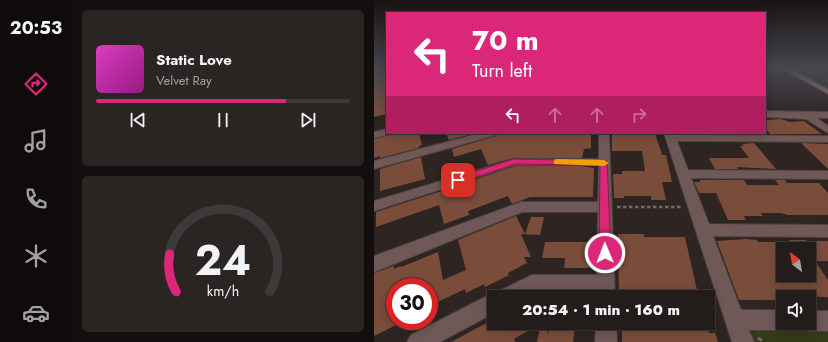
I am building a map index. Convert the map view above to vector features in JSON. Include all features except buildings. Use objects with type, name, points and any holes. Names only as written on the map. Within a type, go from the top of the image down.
[{"type":"main road","points":[[813,84],[828,92]]},
{"type":"street","points":[[766,114],[808,116],[828,115]]},
{"type":"street","points":[[808,116],[828,130]]},
{"type":"street","points":[[374,135],[386,132]]},
{"type":"street","points":[[374,165],[488,134]]},
{"type":"street","points":[[519,290],[532,283],[606,290],[604,134]]},
{"type":"street","points":[[743,342],[670,136],[828,139]]},
{"type":"street","points":[[374,206],[514,162],[604,162]]},
{"type":"street","points":[[684,174],[828,175]]},
{"type":"street","points":[[374,264],[521,208],[604,207]]},
{"type":"street","points":[[704,230],[828,231]]},
{"type":"street","points":[[418,342],[487,307]]},
{"type":"street","points":[[736,320],[776,320]]},
{"type":"street","points":[[816,320],[828,321]]},
{"type":"street","points":[[606,330],[606,342]]},
{"type":"path","points":[[604,207],[695,207]]},
{"type":"green space","points":[[820,84],[828,84],[828,88]]},
{"type":"green space","points":[[755,329],[828,330],[828,342],[751,342],[750,338]]},
{"type":"slow traffic","points":[[557,162],[604,163]]},
{"type":"route","points":[[458,180],[514,162],[604,162],[605,253]]}]
